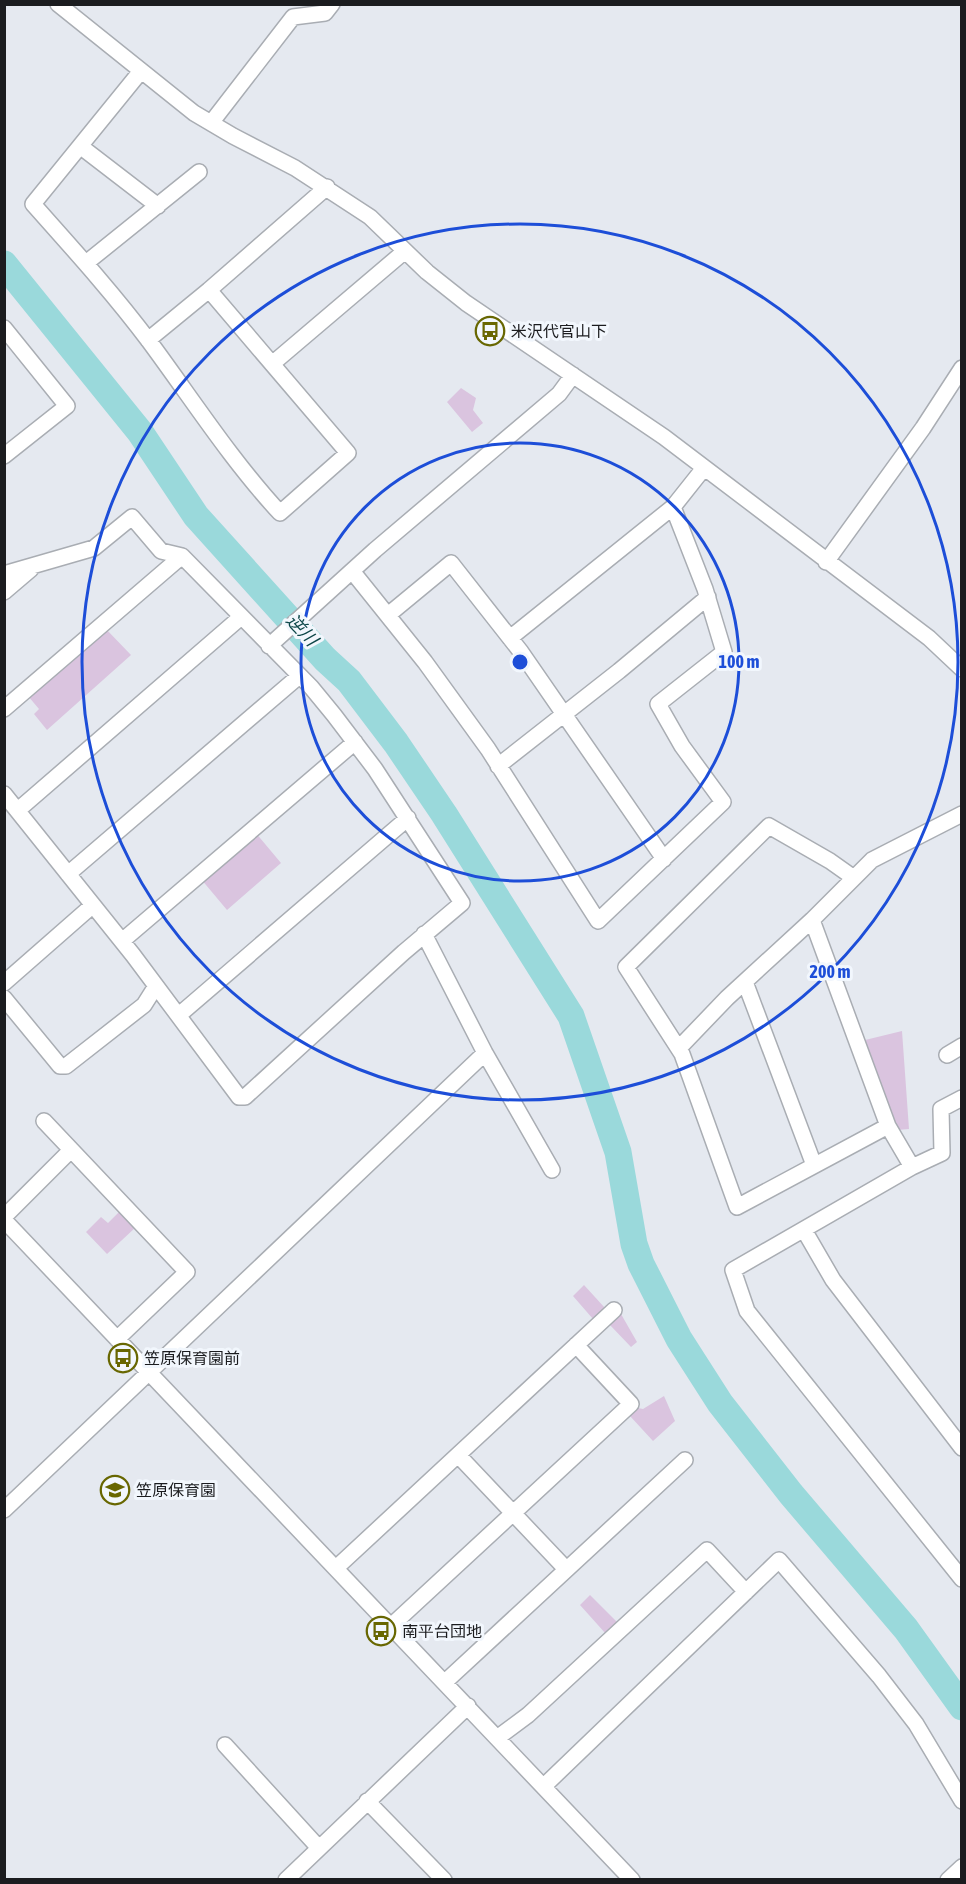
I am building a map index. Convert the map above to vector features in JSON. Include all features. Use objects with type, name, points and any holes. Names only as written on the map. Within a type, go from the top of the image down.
[{"type":"street","points":[[58,4],[141,71],[211,123],[327,187],[370,217],[405,251],[472,308],[573,375],[704,468],[929,638],[962,669]]},
{"type":"street","points":[[211,123],[293,17],[325,13],[332,4]]},
{"type":"street","points":[[141,71],[33,204],[86,263],[148,340],[246,477],[280,513],[348,453],[209,290]]},
{"type":"street","points":[[81,146],[158,206]]},
{"type":"street","points":[[86,263],[200,172]]},
{"type":"street","points":[[148,340],[327,187]]},
{"type":"street","points":[[272,364],[405,251]]},
{"type":"street","points":[[4,328],[67,406],[6,452]]},
{"type":"street","points":[[826,562],[923,428],[962,368]]},
{"type":"street","points":[[274,642],[352,571],[559,394],[573,375]]},
{"type":"street","points":[[510,638],[673,507],[704,468]]},
{"type":"street","points":[[352,571],[388,615],[498,766],[598,921],[723,802],[682,746],[658,704],[724,652],[708,597],[673,507]]},
{"type":"street","points":[[4,574],[94,548],[132,517],[161,551],[182,556],[241,617],[274,642],[298,677],[311,687],[355,742],[408,818],[462,903],[424,934],[245,1097],[239,1096],[122,941],[4,794]]},
{"type":"street","points":[[4,710],[182,556]]},
{"type":"street","points":[[388,615],[451,563],[510,638],[565,714],[663,859]]},
{"type":"street","points":[[4,592],[36,565]]},
{"type":"street","points":[[498,766],[708,597]]},
{"type":"street","points":[[18,810],[241,617]]},
{"type":"street","points":[[68,874],[298,677]]},
{"type":"street","points":[[122,941],[355,742]]},
{"type":"street","points":[[679,1048],[745,982],[884,851],[962,814]]},
{"type":"street","points":[[179,1015],[408,818]]},
{"type":"street","points":[[854,878],[769,826],[626,967],[679,1048],[737,1207],[888,1126]]},
{"type":"street","points":[[4,983],[93,905]]},
{"type":"street","points":[[812,920],[888,1126],[912,1167]]},
{"type":"street","points":[[424,934],[485,1053],[552,1170]]},
{"type":"street","points":[[745,982],[814,1165]]},
{"type":"street","points":[[4,998],[60,1065],[66,1066],[144,1005],[156,986]]},
{"type":"street","points":[[947,1055],[962,1046]]},
{"type":"street","points":[[4,1510],[485,1053]]},
{"type":"street","points":[[962,1098],[941,1109],[942,1153],[912,1167],[733,1270],[747,1311],[962,1579]]},
{"type":"street","points":[[44,1121],[187,1272],[117,1339]]},
{"type":"street","points":[[71,1150],[4,1219],[632,1880]]},
{"type":"street","points":[[804,1230],[833,1280],[962,1448]]},
{"type":"street","points":[[336,1568],[614,1310]]},
{"type":"street","points":[[392,1626],[631,1404],[576,1345]]},
{"type":"street","points":[[458,1455],[566,1569]]},
{"type":"street","points":[[445,1683],[685,1460]]},
{"type":"street","points":[[497,1738],[528,1715],[707,1550],[746,1592]]},
{"type":"street","points":[[544,1786],[779,1560],[879,1676],[916,1724],[962,1801]]},
{"type":"street","points":[[286,1880],[468,1706]]},
{"type":"street","points":[[225,1744],[319,1848]]},
{"type":"street","points":[[368,1801],[444,1880]]},
{"type":"street","points":[[948,1880],[962,1867]]},
{"type":"shaded area","points":[[461,388],[476,398],[473,410],[483,423],[472,432],[447,402]]},
{"type":"shaded area","points":[[105,628],[131,655],[47,730],[34,714],[39,709],[28,696]]},
{"type":"shaded area","points":[[255,832],[281,863],[227,910],[201,879]]},
{"type":"shaded area","points":[[902,1031],[909,1129],[897,1130],[861,1041]]},
{"type":"shaded area","points":[[120,1211],[136,1227],[107,1254],[86,1232],[101,1217],[108,1223]]},
{"type":"shaded area","points":[[584,1285],[605,1308],[593,1319],[573,1296]]},
{"type":"shaded area","points":[[621,1314],[637,1342],[631,1347],[609,1324]]},
{"type":"shaded area","points":[[664,1396],[675,1421],[653,1441],[630,1416],[638,1408],[643,1409]]},
{"type":"shaded area","points":[[590,1595],[618,1623],[606,1634],[580,1605]]},
{"type":"waterway","name":"逆川","points":[[4,264],[140,432],[196,516],[325,659],[349,681],[396,743],[444,814],[571,1016],[618,1152],[634,1244],[641,1264],[679,1339],[720,1403],[791,1494],[906,1629],[962,1707]]},
{"type":"place","name":"米沢代官山下","points":[[490,331]]},
{"type":"place","name":"笠原保育園前","points":[[123,1358]]},
{"type":"place","name":"笠原保育園","points":[[115,1490]]},
{"type":"place","name":"南平台団地","points":[[381,1631]]}]
